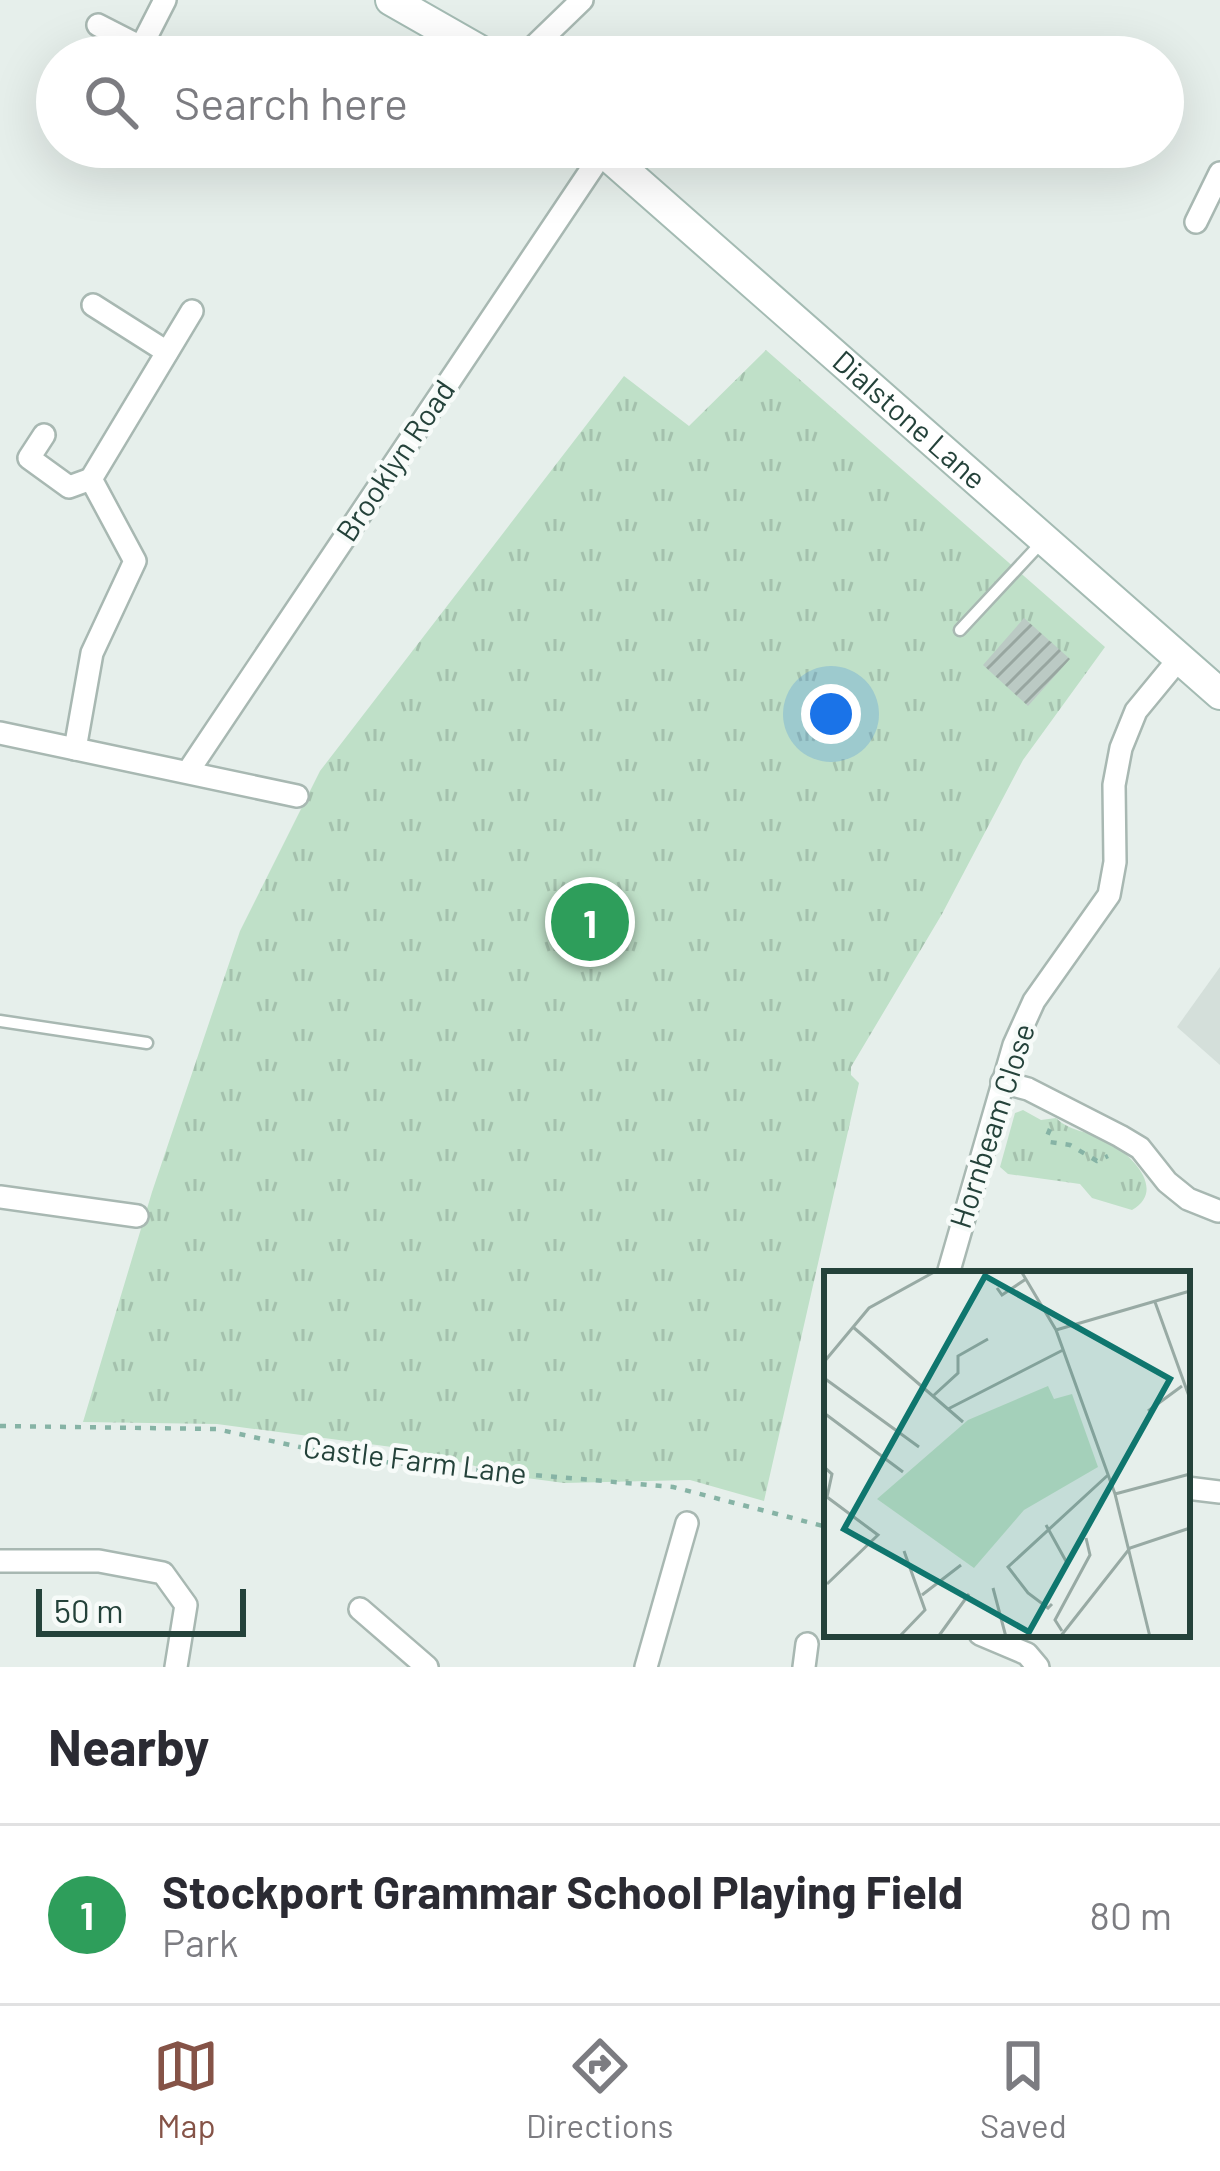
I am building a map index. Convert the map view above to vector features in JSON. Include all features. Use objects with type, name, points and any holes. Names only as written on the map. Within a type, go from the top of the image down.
[{"type":"street","points":[[147,36],[165,0]]},
{"type":"street","points":[[391,0],[454,36]]},
{"type":"street","points":[[545,36],[582,0]]},
{"type":"street","points":[[98,25],[120,36]]},
{"type":"street","name":"Brooklyn Road","points":[[189,770],[588,168]]},
{"type":"street","name":"Dialstone Lane","points":[[621,168],[1220,694]]},
{"type":"street","points":[[1196,222],[1220,173]]},
{"type":"street","points":[[93,305],[167,352]]},
{"type":"street","points":[[44,435],[29,458],[69,487],[91,479],[192,310]]},
{"type":"street","points":[[75,749],[92,653],[135,561],[91,479]]},
{"type":"street","name":"Hornbeam Close","points":[[949,1271],[1002,1082],[1034,1001],[1109,896],[1115,862],[1114,785],[1121,748],[1136,711],[1178,660]]},
{"type":"street","points":[[0,733],[297,796]]},
{"type":"street","points":[[1002,1082],[1028,1089],[1120,1136],[1140,1148],[1167,1182],[1188,1199],[1218,1211]]},
{"type":"street","points":[[0,1197],[137,1216]]},
{"type":"street","points":[[1190,1487],[1220,1492]]},
{"type":"street","points":[[646,1667],[669,1548],[688,1522]]},
{"type":"street","points":[[0,1561],[99,1561],[163,1573],[186,1605],[176,1667]]},
{"type":"street","points":[[359,1610],[423,1666]]},
{"type":"street","points":[[987,1637],[1027,1654],[1038,1667]]},
{"type":"lane","points":[[960,630],[1044,539]]},
{"type":"lane","points":[[0,1021],[148,1043]]},
{"type":"path","name":"Castle Farm Lane","points":[[0,1426],[216,1430],[360,1460],[673,1487],[824,1526]]},
{"type":"shaded area","points":[[1220,967],[1220,1065],[1177,1027]]},
{"type":"green space","points":[[766,350],[1105,647],[1023,760],[942,914],[851,1067],[859,1083],[764,1501],[690,1480],[564,1483],[519,1477],[407,1449],[217,1424],[83,1422],[152,1192],[240,931],[320,771],[624,376],[689,426]]},
{"type":"green space","points":[[1023,1110],[1041,1120],[1056,1118],[1119,1148],[1142,1174],[1146,1193],[1142,1202],[1132,1210],[1092,1198],[1080,1184],[1008,1174],[1000,1167],[1015,1113]]},
{"type":"building","points":[[1024,618],[1070,659],[1028,706],[983,665]]},
{"type":"place","name":"Stockport Grammar School Playing Field","points":[[590,922]]}]
